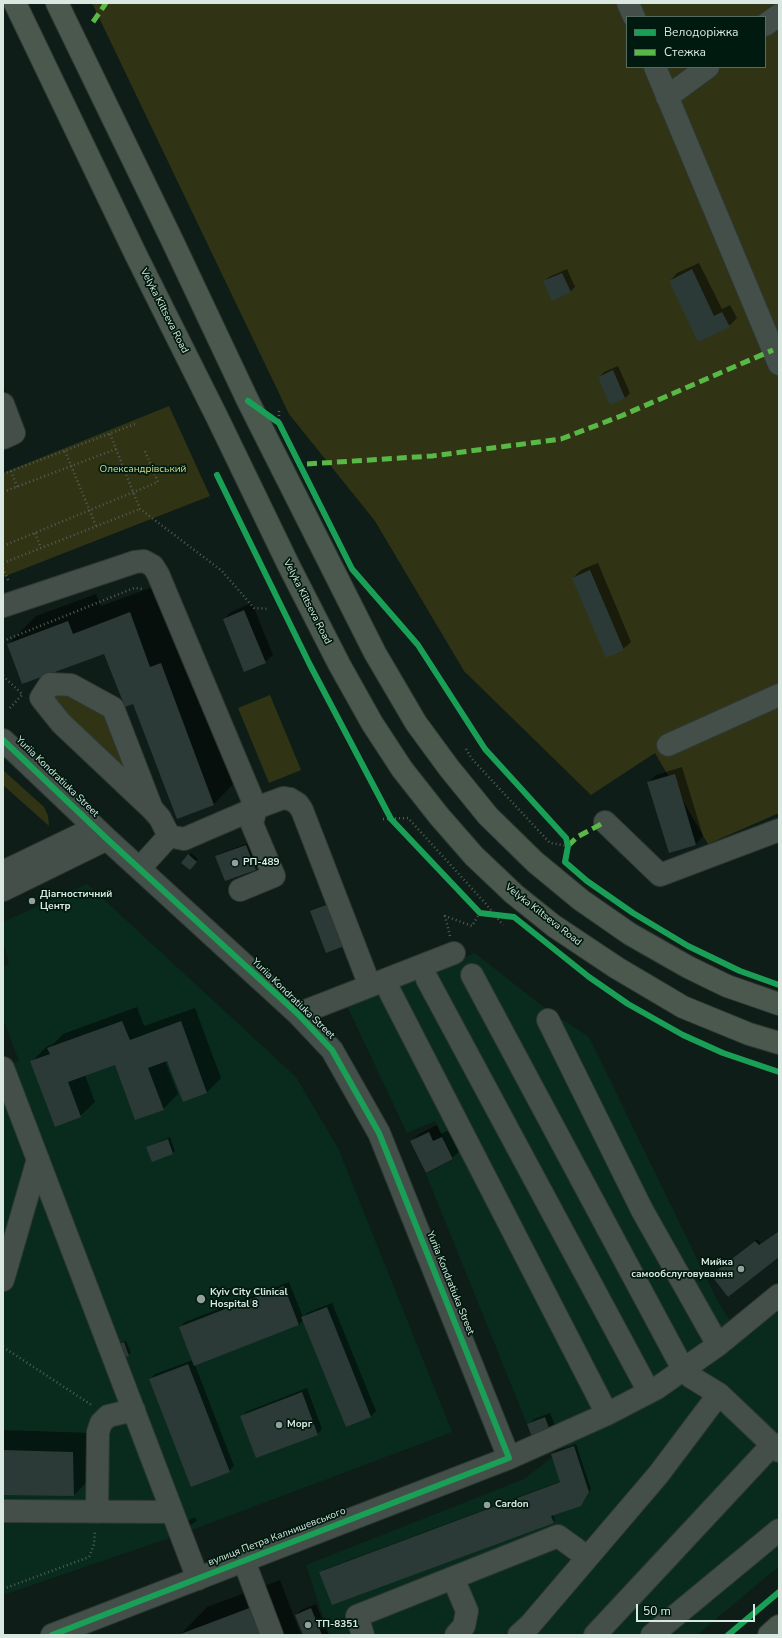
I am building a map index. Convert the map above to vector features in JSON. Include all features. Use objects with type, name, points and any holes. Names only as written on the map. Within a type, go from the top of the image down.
[{"type":"main road","name":"Velyka Kiltseva Road","points":[[15,3],[136,255],[218,417],[289,566],[342,671],[372,723],[402,769],[438,816],[474,856],[514,894],[554,926],[617,968],[683,1007],[749,1034],[779,1043]]},
{"type":"main road","points":[[57,3],[171,238],[251,408],[375,653],[421,730],[449,768],[488,816],[535,862],[582,900],[630,934],[688,967],[727,986],[779,1004]]},
{"type":"main road","points":[[769,1635],[779,1626]]},
{"type":"street","points":[[628,3],[634,16]]},
{"type":"street","points":[[766,24],[779,14]]},
{"type":"street","points":[[655,68],[779,364]]},
{"type":"street","points":[[667,97],[707,68]]},
{"type":"street","points":[[3,404],[14,433],[3,438]]},
{"type":"street","points":[[3,606],[135,562],[144,561],[153,566],[158,574],[256,808],[252,824],[274,876],[240,890]]},
{"type":"street","points":[[152,809],[113,708],[71,685],[50,684],[41,698],[56,716],[152,809],[160,818],[169,836]]},
{"type":"street","points":[[668,745],[779,695]]},
{"type":"street","name":"Yuriia Kondratiuka Street","points":[[3,740],[101,833],[298,1014],[332,1050],[379,1134],[509,1458]]},
{"type":"street","points":[[169,836],[184,839],[283,798],[290,799],[298,804],[302,810],[380,989],[607,1414]]},
{"type":"street","points":[[605,822],[660,875],[779,830]]},
{"type":"street","points":[[3,872],[101,833]]},
{"type":"street","points":[[3,890],[101,833]]},
{"type":"street","points":[[140,868],[169,836]]},
{"type":"street","points":[[298,1014],[380,989],[454,953]]},
{"type":"street","points":[[472,975],[683,1369],[691,1377],[719,1394],[776,1447],[595,1635]]},
{"type":"street","points":[[427,979],[649,1392]]},
{"type":"street","points":[[548,1020],[642,1210],[718,1345]]},
{"type":"street","points":[[3,1068],[198,1579]]},
{"type":"street","points":[[3,1280],[38,1159]]},
{"type":"street","name":"вулиця Петра Калнишевського","points":[[52,1635],[509,1458],[607,1414],[649,1392],[718,1345],[779,1295]]},
{"type":"street","points":[[519,1635],[530,1625],[658,1475],[719,1394]]},
{"type":"street","points":[[97,1512],[98,1432],[101,1423],[108,1416],[134,1410]]},
{"type":"street","points":[[3,1511],[172,1512]]},
{"type":"street","points":[[652,1635],[779,1530]]},
{"type":"street","points":[[363,1635],[357,1616],[558,1536],[587,1557]]},
{"type":"street","points":[[244,1561],[272,1635]]},
{"type":"street","points":[[453,1578],[467,1611],[464,1626],[456,1635]]},
{"type":"path","points":[[280,408],[279,422],[282,430]]},
{"type":"path","points":[[273,418],[279,422]]},
{"type":"path","points":[[3,474],[135,424]]},
{"type":"path","points":[[110,434],[140,509],[222,571],[254,608],[268,608]]},
{"type":"path","points":[[3,492],[116,449]]},
{"type":"path","points":[[65,451],[96,526]]},
{"type":"path","points":[[3,546],[158,482],[145,451]]},
{"type":"path","points":[[11,471],[17,487]]},
{"type":"path","points":[[3,563],[140,509]]},
{"type":"path","points":[[35,533],[41,548]]},
{"type":"path","points":[[3,568],[8,580]]},
{"type":"path","points":[[3,641],[134,588],[145,589]]},
{"type":"path","points":[[10,708],[26,691]]},
{"type":"path","points":[[466,749],[472,759],[550,843],[568,846]]},
{"type":"path","points":[[387,812],[396,824]]},
{"type":"path","points":[[383,819],[408,818],[503,925]]},
{"type":"path","points":[[566,838],[568,846],[566,854]]},
{"type":"path","points":[[475,907],[480,913],[507,916]]},
{"type":"path","points":[[454,953],[445,916],[472,926],[478,916]]},
{"type":"path","points":[[3,1347],[108,1416]]},
{"type":"path","points":[[3,1589],[89,1557],[94,1544],[97,1512]]},
{"type":"shaded area","name":"Kyiv City Clinical Hospital 8","points":[[87,884],[296,1077],[338,1148],[452,1432],[181,1534],[3,1595],[3,1067],[19,1061],[3,1019],[3,967],[9,964],[3,941],[3,922]]},
{"type":"shaded area","points":[[475,953],[546,1009],[589,1037],[717,1300],[734,1327],[650,1382],[550,1431],[545,1418],[527,1424],[426,1174],[454,1159],[435,1121],[407,1133],[347,1006]]},
{"type":"shaded area","points":[[779,1300],[779,1566],[697,1635],[329,1635],[306,1565],[524,1479],[568,1445],[691,1377]]},
{"type":"green space","points":[[92,3],[779,3],[779,813],[708,844],[655,753],[591,795],[464,671],[375,521],[289,414]]},
{"type":"green space","name":"Олександрівський","points":[[169,406],[210,496],[3,577],[3,473]]},
{"type":"green space","points":[[60,689],[111,717],[143,791],[78,729],[51,693]]},
{"type":"green space","points":[[270,695],[301,770],[269,783],[238,708]]},
{"type":"green space","points":[[3,770],[44,807],[48,816],[49,826],[3,785]]},
{"type":"building","points":[[692,269],[714,316],[722,312],[730,327],[698,342],[669,281]]},
{"type":"building","points":[[562,273],[571,292],[552,301],[543,281]]},
{"type":"building","points":[[613,370],[625,398],[610,405],[598,377]]},
{"type":"building","points":[[590,570],[624,650],[606,658],[572,578]]},
{"type":"building","points":[[244,610],[266,663],[244,672],[223,619]]},
{"type":"building","points":[[130,612],[150,667],[161,663],[214,805],[177,819],[133,704],[125,707],[104,654],[22,684],[7,644],[68,621],[73,634]]},
{"type":"building","points":[[675,774],[696,845],[669,853],[647,782]]},
{"type":"building","name":"РП-489","points":[[246,845],[256,870],[225,881],[215,856]]},
{"type":"building","points":[[188,854],[197,862],[190,870],[181,863]]},
{"type":"building","points":[[331,903],[347,945],[326,953],[310,911]]},
{"type":"building","points":[[122,1021],[130,1040],[181,1021],[207,1093],[183,1102],[167,1061],[148,1068],[164,1110],[135,1120],[115,1065],[68,1082],[81,1117],[55,1127],[30,1061],[50,1054],[47,1048]]},
{"type":"building","points":[[429,1132],[433,1141],[442,1137],[453,1159],[426,1173],[410,1141]]},
{"type":"building","points":[[168,1139],[173,1154],[152,1162],[146,1147]]},
{"type":"building","name":"Мийка самообслуговування","points":[[779,1231],[779,1257],[728,1297],[711,1275],[755,1241],[759,1245]]},
{"type":"building","points":[[284,1286],[299,1325],[194,1366],[179,1327]]},
{"type":"building","points":[[327,1307],[371,1417],[346,1427],[301,1317]]},
{"type":"building","points":[[124,1342],[129,1356],[121,1359],[116,1345]]},
{"type":"building","points":[[188,1364],[230,1472],[191,1487],[149,1379]]},
{"type":"building","name":"Морг","points":[[302,1392],[318,1435],[256,1458],[240,1416]]},
{"type":"building","points":[[545,1417],[550,1431],[532,1437],[527,1424]]},
{"type":"building","points":[[574,1446],[589,1492],[581,1506],[551,1516],[554,1523],[332,1605],[319,1572],[560,1482],[551,1454]]},
{"type":"building","points":[[3,1450],[73,1452],[74,1496],[3,1495]]},
{"type":"building","points":[[252,1607],[263,1635],[178,1635]]},
{"type":"building","name":"ТП-8351","points":[[311,1608],[322,1635],[303,1635],[295,1615]]},
{"type":"marked path","points":[[93,22],[106,3]]},
{"type":"marked path","points":[[307,464],[432,456],[561,439],[621,416],[773,350]]},
{"type":"marked path","points":[[568,846],[577,837],[605,822]]},
{"type":"cycle path","points":[[248,401],[279,423],[352,569],[418,645],[485,749],[566,838],[568,846],[565,862],[587,881],[633,913],[688,946],[740,971],[779,985]]},
{"type":"cycle path","points":[[217,475],[310,665],[391,819],[480,913],[514,917],[589,977],[628,1004],[683,1035],[723,1053],[779,1072]]},
{"type":"cycle path","points":[[3,740],[107,839],[298,1014],[332,1050],[379,1133],[509,1458],[52,1635]]},
{"type":"cycle path","points":[[728,1635],[779,1592]]},
{"type":"place","name":"РП-489","points":[[235,863]]},
{"type":"place","name":"Діагностичний Центр","points":[[32,901]]},
{"type":"place","name":"Мийка самообслуговування","points":[[741,1269]]},
{"type":"place","name":"Kyiv City Clinical Hospital 8","points":[[201,1299]]},
{"type":"place","name":"Морг","points":[[279,1425]]},
{"type":"place","name":"Cardon","points":[[487,1505]]},
{"type":"place","name":"ТП-8351","points":[[308,1625]]}]
